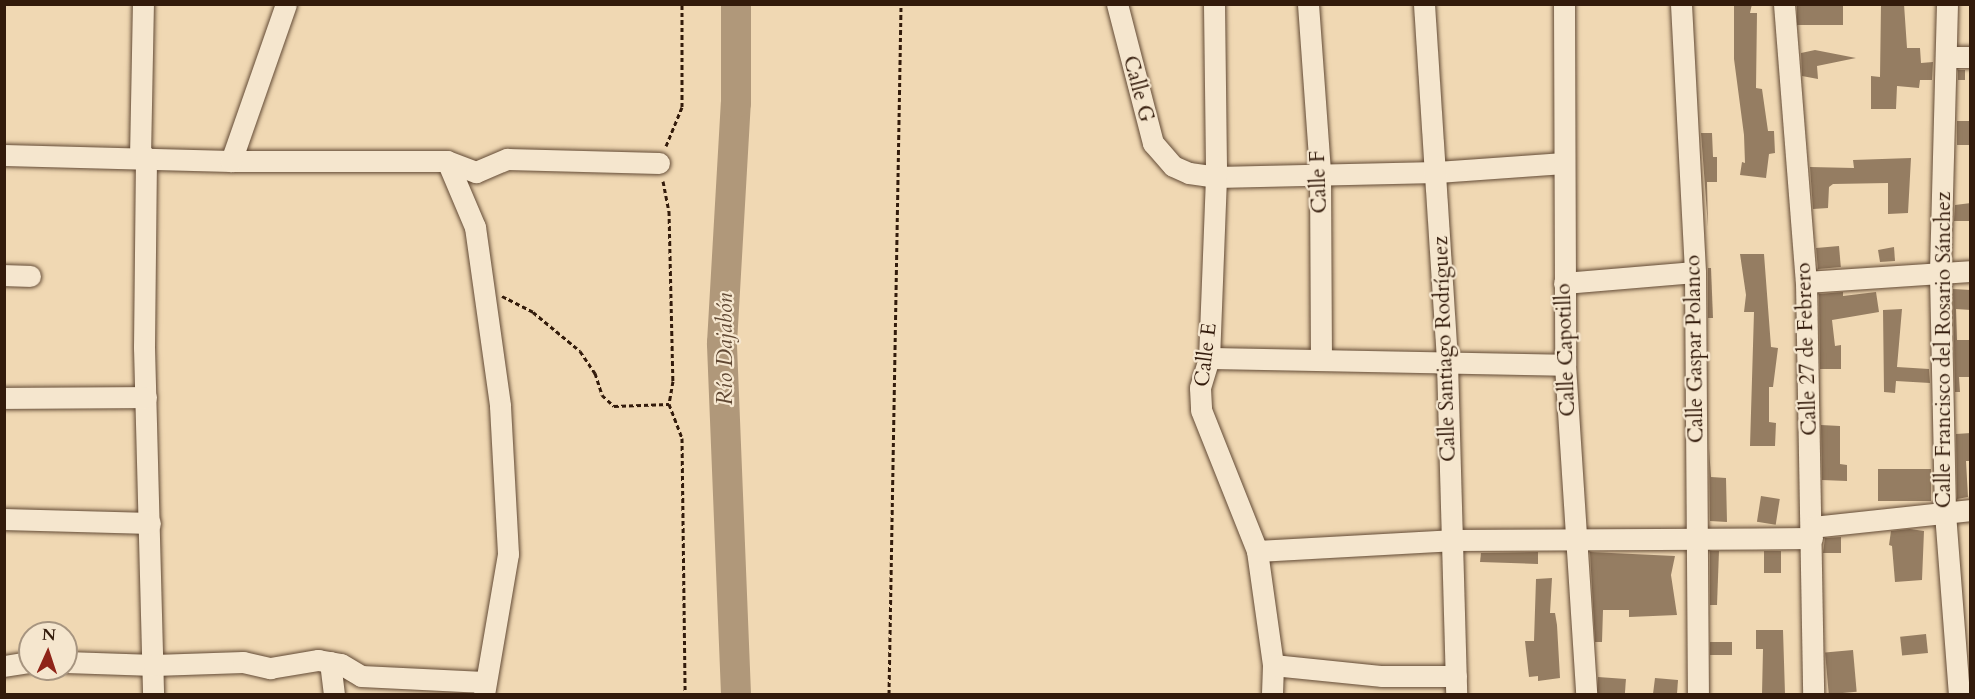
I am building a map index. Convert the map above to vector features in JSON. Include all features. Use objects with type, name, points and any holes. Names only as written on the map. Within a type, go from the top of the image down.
[{"type":"street","points":[[143,4],[146,397],[153,694]]},
{"type":"street","points":[[231,161],[286,4]]},
{"type":"street","name":"Calle G","points":[[1117,4],[1153,143],[1173,166],[1216,177]]},
{"type":"street","name":"Calle E","points":[[1214,4],[1216,177],[1209,358],[1200,388],[1201,410],[1257,551],[1273,665],[1272,694]]},
{"type":"street","name":"Calle F","points":[[1308,4],[1320,172],[1321,360]]},
{"type":"street","name":"Calle Santiago Rodríguez","points":[[1424,4],[1437,172],[1447,363],[1456,685]]},
{"type":"street","name":"Calle Capotillo","points":[[1564,4],[1565,365],[1586,694]]},
{"type":"street","name":"Calle Gaspar Polanco","points":[[1681,4],[1695,272],[1698,694]]},
{"type":"street","name":"Calle 27 de Febrero","points":[[1784,4],[1806,282],[1813,694]]},
{"type":"street","name":"Calle Francisco del Rosario Sánchez","points":[[1947,4],[1940,274],[1945,513],[1959,694]]},
{"type":"street","points":[[1946,57],[1971,57]]},
{"type":"street","points":[[4,155],[231,161],[447,160],[476,172],[507,159],[659,163]]},
{"type":"street","points":[[78,662],[154,665],[243,662],[270,668],[318,660],[330,662],[361,676],[484,688],[508,554],[500,406],[475,227],[447,160]]},
{"type":"street","points":[[1216,177],[1320,172],[1437,172],[1564,163]]},
{"type":"street","points":[[1806,282],[1971,271]]},
{"type":"street","points":[[1564,283],[1695,272]]},
{"type":"street","points":[[4,275],[30,276]]},
{"type":"street","points":[[1209,358],[1565,365]]},
{"type":"street","points":[[4,398],[146,397]]},
{"type":"street","points":[[1257,551],[1451,540],[1575,538],[1697,541],[1812,532],[1971,510]]},
{"type":"street","points":[[4,519],[150,523]]},
{"type":"street","points":[[330,662],[334,694]]},
{"type":"street","points":[[1273,665],[1456,685]]},
{"type":"path","points":[[681,4],[682,107],[659,163],[669,211],[673,381],[669,404],[682,438],[685,694]]},
{"type":"path","points":[[889,694],[901,4]]},
{"type":"path","points":[[485,287],[533,312],[580,351],[595,373],[602,394],[614,406],[669,404]]},
{"type":"building","points":[[1734,4],[1752,4],[1750,13],[1757,13],[1756,88],[1762,89],[1768,131],[1774,131],[1775,153],[1769,154],[1766,178],[1740,175],[1742,162],[1745,163],[1744,135],[1734,59]]},
{"type":"building","points":[[1797,4],[1843,4],[1843,25],[1797,25]]},
{"type":"building","points":[[1881,4],[1904,4],[1907,48],[1920,48],[1921,63],[1933,62],[1932,80],[1920,80],[1919,88],[1897,86],[1896,109],[1871,109],[1871,76],[1880,77]]},
{"type":"building","points":[[1815,50],[1856,58],[1817,66],[1818,79],[1802,76],[1801,53]]},
{"type":"building","points":[[1958,70],[1965,70],[1965,80],[1958,80]]},
{"type":"building","points":[[1957,121],[1970,121],[1970,145],[1957,145]]},
{"type":"building","points":[[1701,133],[1712,133],[1713,157],[1717,157],[1717,182],[1707,182],[1708,227]]},
{"type":"building","points":[[1911,158],[1908,213],[1888,214],[1888,183],[1833,184],[1829,187],[1828,208],[1813,209],[1810,167],[1854,168],[1853,160]]},
{"type":"building","points":[[1971,203],[1971,221],[1954,221],[1955,205]]},
{"type":"building","points":[[1839,246],[1841,267],[1818,269],[1816,248]]},
{"type":"building","points":[[1894,247],[1895,261],[1880,262],[1878,250]]},
{"type":"building","points":[[1740,254],[1764,254],[1771,347],[1778,348],[1773,387],[1769,387],[1769,422],[1776,423],[1775,446],[1750,446],[1754,312],[1744,312],[1746,295]]},
{"type":"building","points":[[1708,268],[1711,268],[1713,318],[1708,318]]},
{"type":"building","points":[[1953,289],[1971,290],[1971,310],[1956,309],[1957,340],[1971,340],[1971,377],[1959,377],[1960,392],[1955,392]]},
{"type":"building","points":[[1843,292],[1843,296],[1876,292],[1879,312],[1832,320],[1835,346],[1841,345],[1841,369],[1820,369],[1819,294]]},
{"type":"building","points":[[1902,309],[1897,367],[1929,369],[1930,383],[1896,381],[1895,393],[1884,392],[1883,310]]},
{"type":"building","points":[[1821,425],[1840,426],[1840,464],[1847,465],[1847,481],[1822,480]]},
{"type":"building","points":[[1971,433],[1971,461],[1966,461],[1968,497],[1957,499],[1956,434]]},
{"type":"building","points":[[1709,448],[1711,477],[1726,478],[1727,522],[1710,521]]},
{"type":"building","points":[[1878,469],[1931,469],[1931,501],[1878,501]]},
{"type":"building","points":[[1761,496],[1780,499],[1776,525],[1757,522]]},
{"type":"building","points":[[1910,529],[1924,531],[1922,580],[1895,582],[1892,546],[1889,545],[1891,531]]},
{"type":"building","points":[[1841,537],[1841,553],[1823,553],[1825,538]]},
{"type":"building","points":[[1710,551],[1719,551],[1717,605],[1710,605]]},
{"type":"building","points":[[1764,551],[1781,551],[1781,573],[1764,573]]},
{"type":"building","points":[[1538,552],[1538,564],[1480,562],[1481,553]]},
{"type":"building","points":[[1590,552],[1675,556],[1671,575],[1677,615],[1629,617],[1629,610],[1603,610],[1602,642],[1595,642]]},
{"type":"building","points":[[1552,578],[1550,613],[1555,613],[1557,625],[1560,678],[1538,681],[1538,676],[1529,677],[1525,641],[1534,641],[1536,579]]},
{"type":"building","points":[[1756,630],[1783,630],[1785,694],[1762,694],[1763,649],[1756,649]]},
{"type":"building","points":[[1926,634],[1928,653],[1902,656],[1900,637]]},
{"type":"building","points":[[1710,642],[1732,642],[1732,655],[1710,655]]},
{"type":"building","points":[[1853,650],[1857,692],[1829,694],[1825,652]]},
{"type":"building","points":[[1598,677],[1626,679],[1625,694],[1597,693]]},
{"type":"building","points":[[1655,678],[1678,680],[1677,694],[1653,694]]},
{"type":"waterway","name":"Río Dajabón","points":[[736,4],[736,103],[722,343],[736,694]]}]
